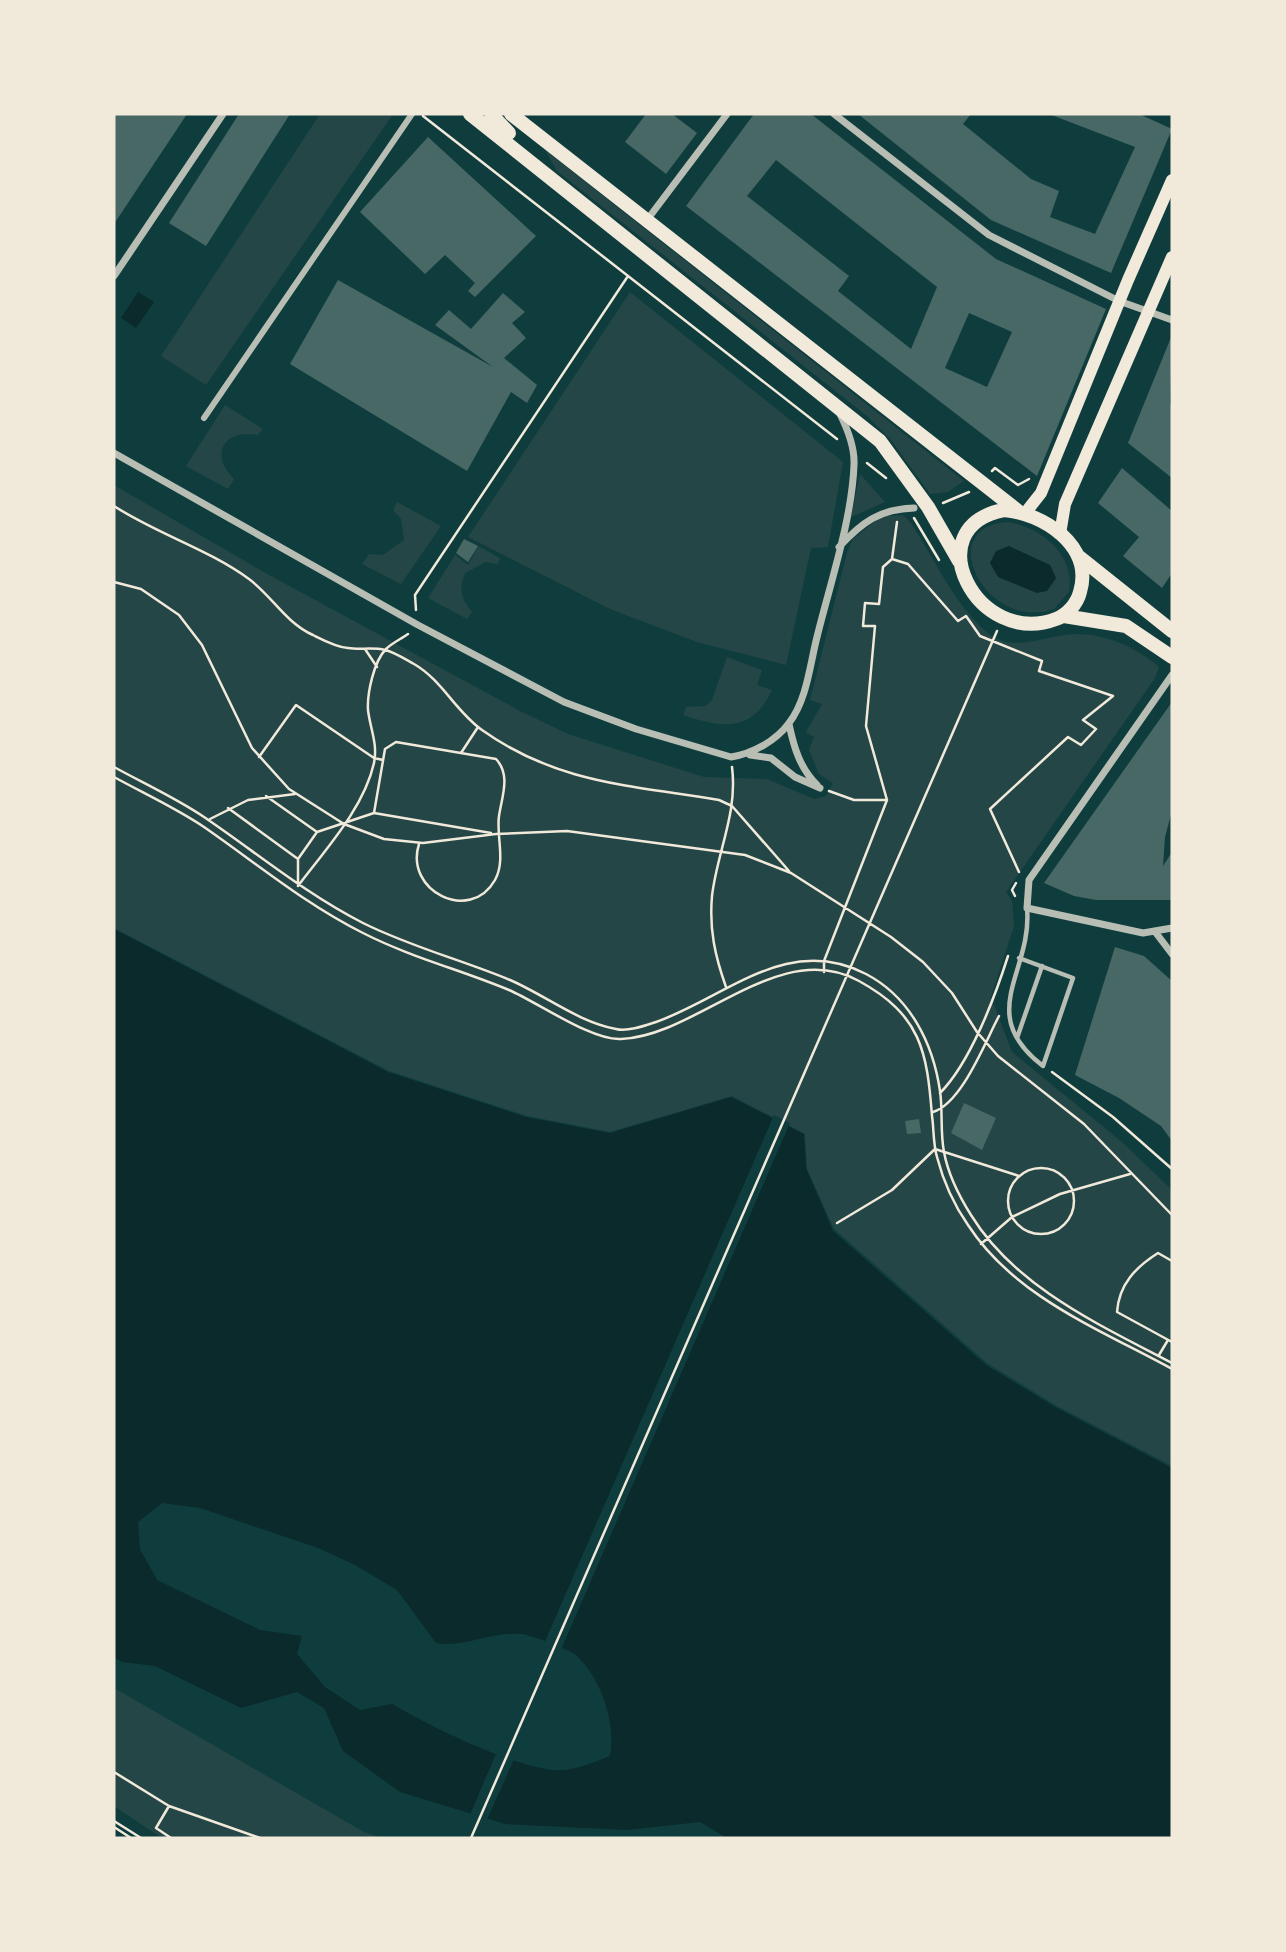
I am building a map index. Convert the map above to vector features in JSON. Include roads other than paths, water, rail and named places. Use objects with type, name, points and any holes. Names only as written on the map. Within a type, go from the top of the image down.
[{"type":"highway","points":[[470,114],[833,400],[880,441],[898,463],[948,539],[974,596],[1002,618],[1037,624],[1064,616],[1126,626],[1172,657]]},
{"type":"highway","points":[[491,114],[500,126],[549,166],[560,185]]},
{"type":"highway","points":[[511,114],[980,482],[1022,512],[1060,534],[1078,556],[1172,631]]},
{"type":"highway","points":[[959,561],[967,532],[978,519],[990,512],[1022,512]]},
{"type":"highway","points":[[1064,616],[1079,596],[1083,582],[1078,556]]},
{"type":"main road","points":[[1022,512],[1043,488],[1119,301],[1172,180]]},
{"type":"main road","points":[[1060,534],[1065,504],[1151,312],[1172,257]]},
{"type":"street","points":[[114,276],[223,114]]},
{"type":"street","points":[[204,418],[412,114]]},
{"type":"street","points":[[647,220],[727,114]]},
{"type":"street","points":[[834,114],[989,235],[1119,301],[1172,320]]},
{"type":"street","points":[[747,755],[789,724],[801,701],[839,547],[851,487],[854,452],[833,400]]},
{"type":"street","points":[[114,453],[418,625],[564,702],[636,729],[731,757],[760,754],[771,758],[795,777],[820,788],[806,774],[789,724]]},
{"type":"street","points":[[839,547],[856,529],[880,513],[914,508]]},
{"type":"street","points":[[1172,675],[1029,880],[1027,908],[1130,931],[1156,933],[1172,928]]},
{"type":"street","points":[[1156,933],[1172,954]]},
{"type":"lane","points":[[1019,958],[1073,978],[1043,1066],[1017,1040],[1007,1013],[1019,958],[1029,922],[1027,908]]},
{"type":"lane","points":[[1017,1040],[1042,966]]}]
